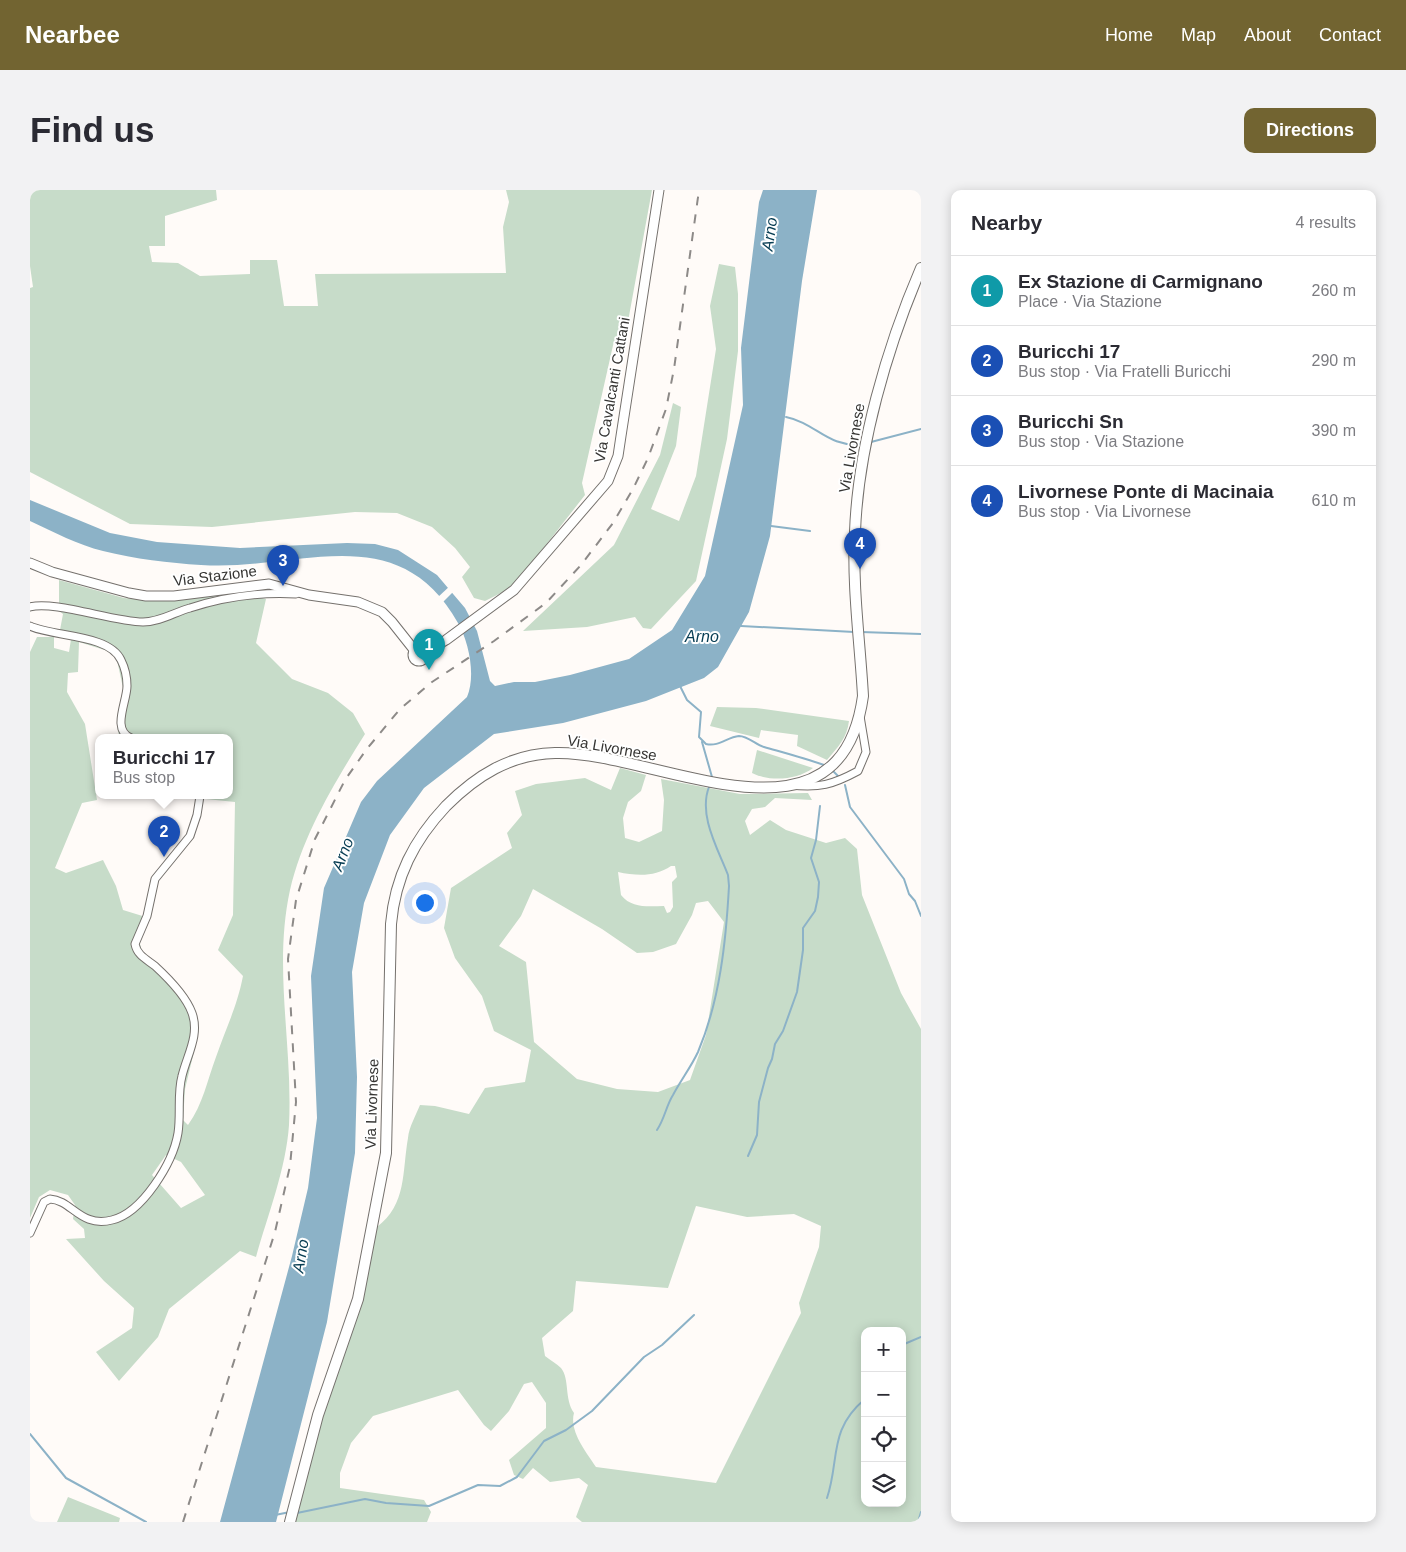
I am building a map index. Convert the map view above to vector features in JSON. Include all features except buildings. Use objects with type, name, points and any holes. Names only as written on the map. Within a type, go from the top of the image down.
[{"type":"main road","name":"Via Livornese","points":[[290,1522],[318,1416],[351,1322],[364,1272],[386,1153],[393,902],[399,878],[409,855],[426,829],[464,787],[485,772],[509,761],[555,752],[614,760],[734,786],[754,788],[790,785],[820,774],[834,763],[853,735],[860,716],[863,696],[855,553],[856,516],[869,425],[875,400],[921,268]]},
{"type":"street","name":"Via Cavalcanti Cattani","points":[[465,626],[514,590],[608,481],[614,466],[621,436],[659,190]]},
{"type":"street","name":"Via Stazione","points":[[30,563],[62,575],[146,596],[174,596],[269,584],[309,595],[358,602],[375,608],[392,622],[419,652],[446,640],[465,626]]},
{"type":"street","points":[[30,606],[44,605],[123,621],[146,622],[160,620],[201,605],[257,594],[309,595]]},
{"type":"street","points":[[30,626],[101,644],[116,652],[120,658],[126,679],[120,726],[124,734]]},
{"type":"street","points":[[790,785],[816,788],[835,783],[858,771],[866,752],[860,716]]},
{"type":"street","points":[[30,1233],[44,1202],[50,1198],[62,1202],[80,1216],[90,1220],[111,1220],[128,1214],[148,1194],[174,1147],[178,1134],[182,1077],[194,1037],[193,1015],[185,999],[155,966],[142,957],[135,944],[148,916],[155,879],[190,836],[197,815],[200,799]]},
{"type":"green space","points":[[30,190],[216,190],[217,200],[165,216],[165,246],[149,246],[152,262],[178,263],[200,276],[250,274],[250,260],[277,260],[284,306],[318,306],[315,274],[506,273],[503,227],[509,202],[506,190],[652,190],[625,338],[614,341],[582,483],[585,495],[513,587],[485,601],[474,598],[462,577],[470,567],[455,548],[432,527],[397,513],[355,512],[212,527],[130,524],[30,472],[30,288],[33,287],[30,266]]},
{"type":"green space","points":[[719,264],[735,267],[738,294],[738,351],[727,439],[696,581],[651,629],[643,628],[635,617],[587,627],[523,631],[614,545],[660,455],[673,403],[681,407],[676,446],[651,509],[679,521],[696,476],[716,349],[710,306]]},
{"type":"green space","points":[[59,580],[124,598],[158,601],[233,591],[266,599],[256,643],[292,679],[328,693],[353,713],[365,734],[321,809],[303,849],[290,890],[285,919],[283,949],[289,1125],[276,1191],[256,1257],[240,1251],[169,1309],[158,1337],[119,1381],[96,1352],[132,1328],[134,1308],[104,1281],[66,1239],[85,1238],[84,1229],[73,1219],[75,1205],[68,1195],[50,1190],[39,1197],[30,1218],[30,652],[37,637],[54,637],[54,648],[69,652],[72,633],[60,630],[63,614],[59,611]],"holes":[[[79,642],[111,652],[117,660],[123,688],[117,724],[119,734],[233,734],[233,799],[206,799],[235,802],[233,915],[218,950],[243,976],[234,1008],[204,1092],[188,1125],[183,1120],[185,1089],[197,1039],[196,1013],[184,994],[143,954],[139,941],[149,918],[123,910],[116,886],[103,860],[66,873],[55,868],[82,803],[97,800],[95,799],[95,787],[85,724],[67,692],[68,673],[78,672]],[[166,1155],[181,1162],[205,1195],[181,1208],[152,1175]]]},
{"type":"green space","points":[[717,707],[756,708],[849,721],[844,737],[827,760],[797,746],[798,735],[761,730],[759,738],[710,726]]},
{"type":"green space","points":[[757,750],[813,768],[791,777],[775,779],[759,776],[752,773]]},
{"type":"green space","points":[[620,768],[646,775],[641,791],[628,802],[623,818],[625,838],[639,842],[662,831],[664,800],[661,779],[740,794],[808,793],[812,800],[775,798],[765,807],[752,809],[745,821],[750,835],[770,820],[786,830],[826,843],[845,838],[857,849],[862,895],[901,993],[921,1029],[921,1522],[582,1522],[576,1517],[588,1485],[579,1478],[550,1482],[533,1468],[523,1479],[514,1475],[509,1460],[546,1428],[546,1403],[532,1382],[524,1384],[509,1411],[491,1431],[484,1425],[458,1390],[373,1416],[351,1443],[340,1473],[340,1488],[424,1500],[431,1512],[427,1522],[293,1522],[377,1227],[394,1208],[402,1187],[409,1134],[420,1105],[435,1106],[469,1114],[485,1088],[525,1082],[531,1050],[494,1031],[482,996],[455,958],[444,928],[451,888],[512,848],[507,833],[522,815],[515,791],[536,784],[585,778],[611,790]],"holes":[[[675,866],[677,877],[672,882],[673,907],[670,912],[667,913],[664,906],[635,905],[621,895],[618,872],[646,875],[665,870]],[[533,889],[602,929],[637,953],[653,952],[676,944],[692,915],[696,903],[708,901],[724,922],[706,1035],[690,1080],[658,1092],[617,1089],[577,1079],[534,1042],[526,962],[499,946],[521,916]],[[696,1206],[747,1217],[794,1214],[821,1226],[819,1247],[799,1303],[801,1313],[716,1483],[596,1467],[576,1434],[573,1420],[574,1413],[569,1402],[564,1373],[559,1366],[545,1356],[542,1338],[573,1311],[576,1281],[668,1288]]]},
{"type":"green space","points":[[68,1497],[120,1518],[119,1522],[57,1522]]},
{"type":"water","name":"Arno","points":[[763,190],[817,190],[802,281],[770,536],[749,612],[718,667],[704,678],[646,701],[563,723],[494,734],[424,788],[390,835],[364,903],[352,972],[357,1077],[355,1153],[327,1322],[276,1522],[220,1522],[292,1256],[308,1188],[317,1118],[311,976],[324,888],[361,802],[377,781],[467,697],[471,679],[470,659],[458,623],[433,590],[406,569],[375,559],[343,556],[237,565],[201,565],[127,556],[84,545],[30,521],[30,500],[110,533],[157,542],[240,548],[347,543],[375,544],[398,550],[437,575],[465,608],[477,631],[490,681],[495,686],[514,682],[535,682],[570,675],[629,659],[672,630],[705,576],[743,405],[741,348],[759,202]]},
{"type":"pier","points":[[451,585],[455,590],[442,603],[437,598]]},
{"type":"waterway","points":[[786,417],[806,424],[831,439],[850,444],[861,444]]},
{"type":"waterway","points":[[871,442],[921,429]]},
{"type":"waterway","points":[[771,526],[810,531]]},
{"type":"waterway","points":[[741,626],[854,632]]},
{"type":"waterway","points":[[861,632],[921,634]]},
{"type":"waterway","points":[[680,686],[687,700],[701,712],[699,737],[706,744],[711,745],[742,736],[761,746],[824,765]]},
{"type":"waterway","points":[[702,742],[712,777]]},
{"type":"waterway","points":[[833,771],[839,777]]},
{"type":"waterway","points":[[845,785],[850,807],[904,879],[909,894],[915,901],[921,916]]},
{"type":"waterway","points":[[657,1130],[671,1099],[698,1052],[712,1012],[721,970],[729,886],[728,875],[708,820],[706,798],[709,787]]},
{"type":"waterway","points":[[748,1156],[757,1135],[759,1102],[775,1044],[783,1031],[797,992],[803,950],[803,928],[815,911],[818,897],[819,882],[811,858],[816,840],[820,806]]},
{"type":"waterway","points":[[297,1513],[365,1499],[386,1503],[429,1506],[478,1485],[500,1486],[517,1477],[544,1441],[566,1430],[592,1411],[644,1357],[662,1345],[694,1315]]},
{"type":"waterway","points":[[906,1343],[921,1337]]},
{"type":"waterway","points":[[827,1498],[840,1434],[845,1422],[861,1403]]},
{"type":"waterway","points":[[30,1434],[66,1478],[146,1522]]},
{"type":"waterway","points":[[275,1515],[290,1512]]},
{"type":"waterway","points":[[918,1522],[921,1512]]},
{"type":"railway","points":[[183,1522],[275,1232],[290,1166],[296,1102],[288,959],[296,900],[315,839],[345,780],[366,750],[400,709],[432,682],[494,641],[546,603],[581,565],[613,523],[648,458],[666,409],[674,369],[699,190]]},
{"type":"place","name":"Livornese Ponte di Macinaia","points":[[860,569]]},
{"type":"place","name":"Buricchi Sn","points":[[283,586]]},
{"type":"place","name":"Ex Stazione di Carmignano","points":[[429,670]]},
{"type":"place","name":"Buricchi 17","points":[[164,857]]}]
